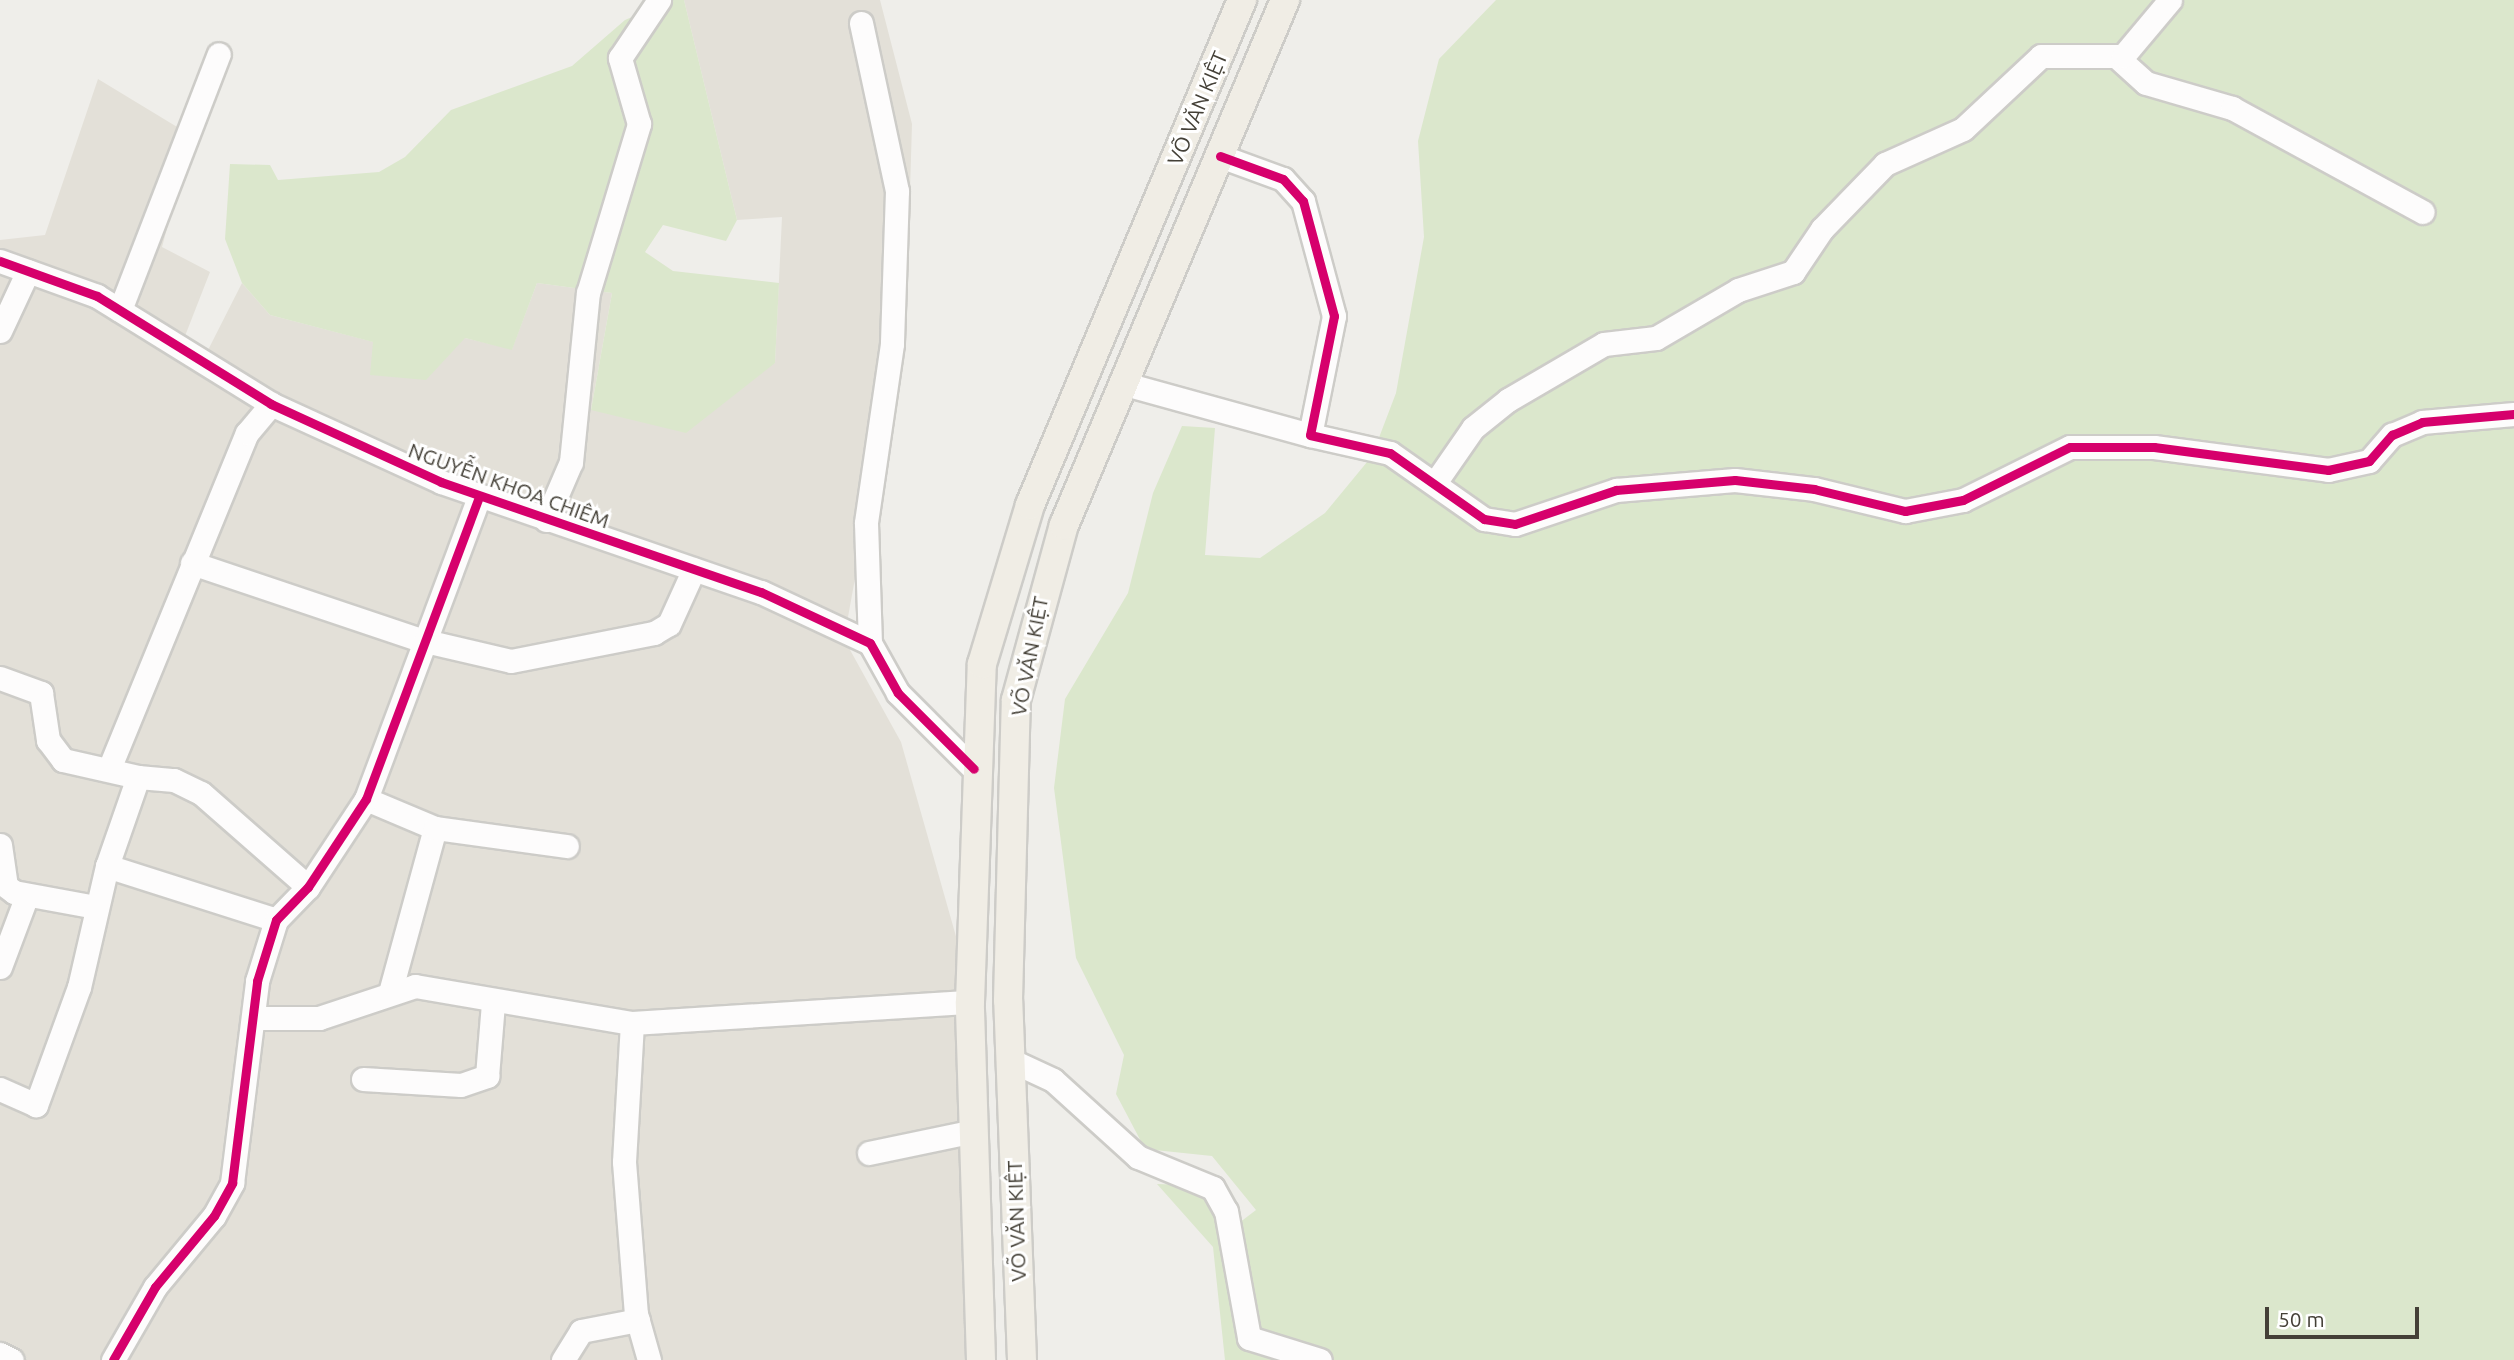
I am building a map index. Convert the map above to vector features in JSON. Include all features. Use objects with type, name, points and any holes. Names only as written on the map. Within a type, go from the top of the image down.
[{"type":"main road","name":"VÕ VĂN KIỆT","points":[[981,1360],[970,1002],[974,769],[982,664],[1000,588],[1242,0]]},
{"type":"main road","name":"VÕ VĂN KIỆT","points":[[1021,1360],[1010,1059],[1016,700],[1045,578],[1285,0]]},
{"type":"main road","points":[[1183,140],[1220,156]]},
{"type":"main road","points":[[974,769],[1013,771]]},
{"type":"street","points":[[546,520],[571,461],[588,293],[639,124],[620,58],[659,0]]},
{"type":"street","points":[[2117,57],[2170,0]]},
{"type":"street","points":[[861,23],[897,191],[892,344],[866,523],[870,643],[898,693],[974,769]]},
{"type":"street","points":[[1437,480],[1487,414],[1579,356],[1604,344],[1656,338],[1744,287],[1793,272],[1873,173],[1963,129],[2034,60],[2053,53],[2117,57],[2146,83],[2232,108],[2423,212]]},
{"type":"street","points":[[120,310],[219,54]]},
{"type":"street","points":[[1220,156],[1283,179],[1303,201],[1334,316],[1310,435]]},
{"type":"street","name":"NGUYỄN KHOA CHIÊM","points":[[0,261],[120,310],[271,404],[479,496],[761,592],[870,643]]},
{"type":"street","points":[[0,331],[28,271]]},
{"type":"street","points":[[1125,384],[1310,435],[1390,453],[1437,480],[1466,509],[1514,524],[1616,490],[1735,480],[1906,511],[1963,500],[2070,447],[2154,447],[2328,470],[2369,461],[2392,435],[2423,422],[2514,414]]},
{"type":"street","points":[[109,769],[247,433],[271,404]]},
{"type":"street","points":[[113,1360],[155,1287],[214,1216],[232,1183],[253,1018],[275,920],[308,887],[366,799],[421,640],[479,496]]},
{"type":"street","points":[[192,563],[421,640],[524,661],[654,633],[669,624],[694,569]]},
{"type":"street","points":[[0,678],[41,693],[56,755],[138,777],[174,780],[201,793],[308,887]]},
{"type":"street","points":[[0,1089],[36,1105],[79,987],[107,866],[138,777]]},
{"type":"street","points":[[366,799],[435,828],[567,846]]},
{"type":"street","points":[[391,989],[435,828]]},
{"type":"street","points":[[0,845],[6,886],[26,898],[96,906]]},
{"type":"street","points":[[107,866],[275,920]]},
{"type":"street","points":[[0,967],[26,898]]},
{"type":"street","points":[[253,1018],[319,1018],[391,989],[415,986],[493,1003],[632,1023],[970,1002]]},
{"type":"street","points":[[363,1079],[461,1085],[487,1076],[493,1003]]},
{"type":"street","points":[[632,1023],[623,1137],[638,1321],[649,1360]]},
{"type":"street","points":[[1010,1059],[1053,1080],[1138,1157],[1213,1188],[1226,1211],[1249,1338],[1320,1360]]},
{"type":"street","points":[[869,1153],[974,1132]]},
{"type":"street","points":[[563,1360],[580,1331],[638,1321]]},
{"type":"street","points":[[0,1354],[12,1360]]},
{"type":"shaded area","points":[[684,0],[880,0],[912,124],[907,292],[844,639],[901,742],[957,940],[975,1360],[0,1360],[0,240],[45,235],[98,79],[192,136],[162,247],[210,272],[185,336],[207,352],[242,283],[270,315],[374,342],[465,338],[512,349],[537,283],[612,293],[591,410],[775,363],[782,217],[737,220]]},
{"type":"green space","points":[[672,0],[684,0],[737,220],[726,241],[663,225],[645,252],[673,271],[779,283],[775,363],[686,433],[591,410],[612,293],[537,283],[512,350],[465,338],[426,380],[370,375],[373,342],[270,315],[242,283],[225,239],[230,164],[270,165],[278,180],[379,172],[405,157],[451,110],[572,66],[625,20]]},
{"type":"green space","points":[[1496,0],[2514,0],[2514,1360],[1225,1360],[1213,1247],[1157,1184],[1186,1185],[1223,1201],[1235,1226],[1256,1210],[1212,1156],[1145,1149],[1116,1094],[1124,1055],[1076,958],[1054,788],[1065,699],[1128,593],[1153,493],[1182,426],[1215,428],[1205,555],[1260,558],[1325,513],[1372,456],[1396,393],[1424,237],[1418,141],[1439,59]]},
{"type":"cycle path","points":[[1220,156],[1283,179],[1303,201],[1334,316],[1310,435],[1390,453],[1484,519],[1515,524],[1616,490],[1735,480],[1814,489],[1905,511],[1963,500],[2070,447],[2154,447],[2328,470],[2369,461],[2392,435],[2422,422],[2514,414]]},
{"type":"cycle path","points":[[0,261],[97,296],[271,404],[441,482],[761,592],[870,643],[898,693],[974,769]]},
{"type":"cycle path","points":[[113,1360],[155,1287],[214,1216],[232,1183],[257,981],[276,920],[308,887],[366,799],[479,496]]}]
